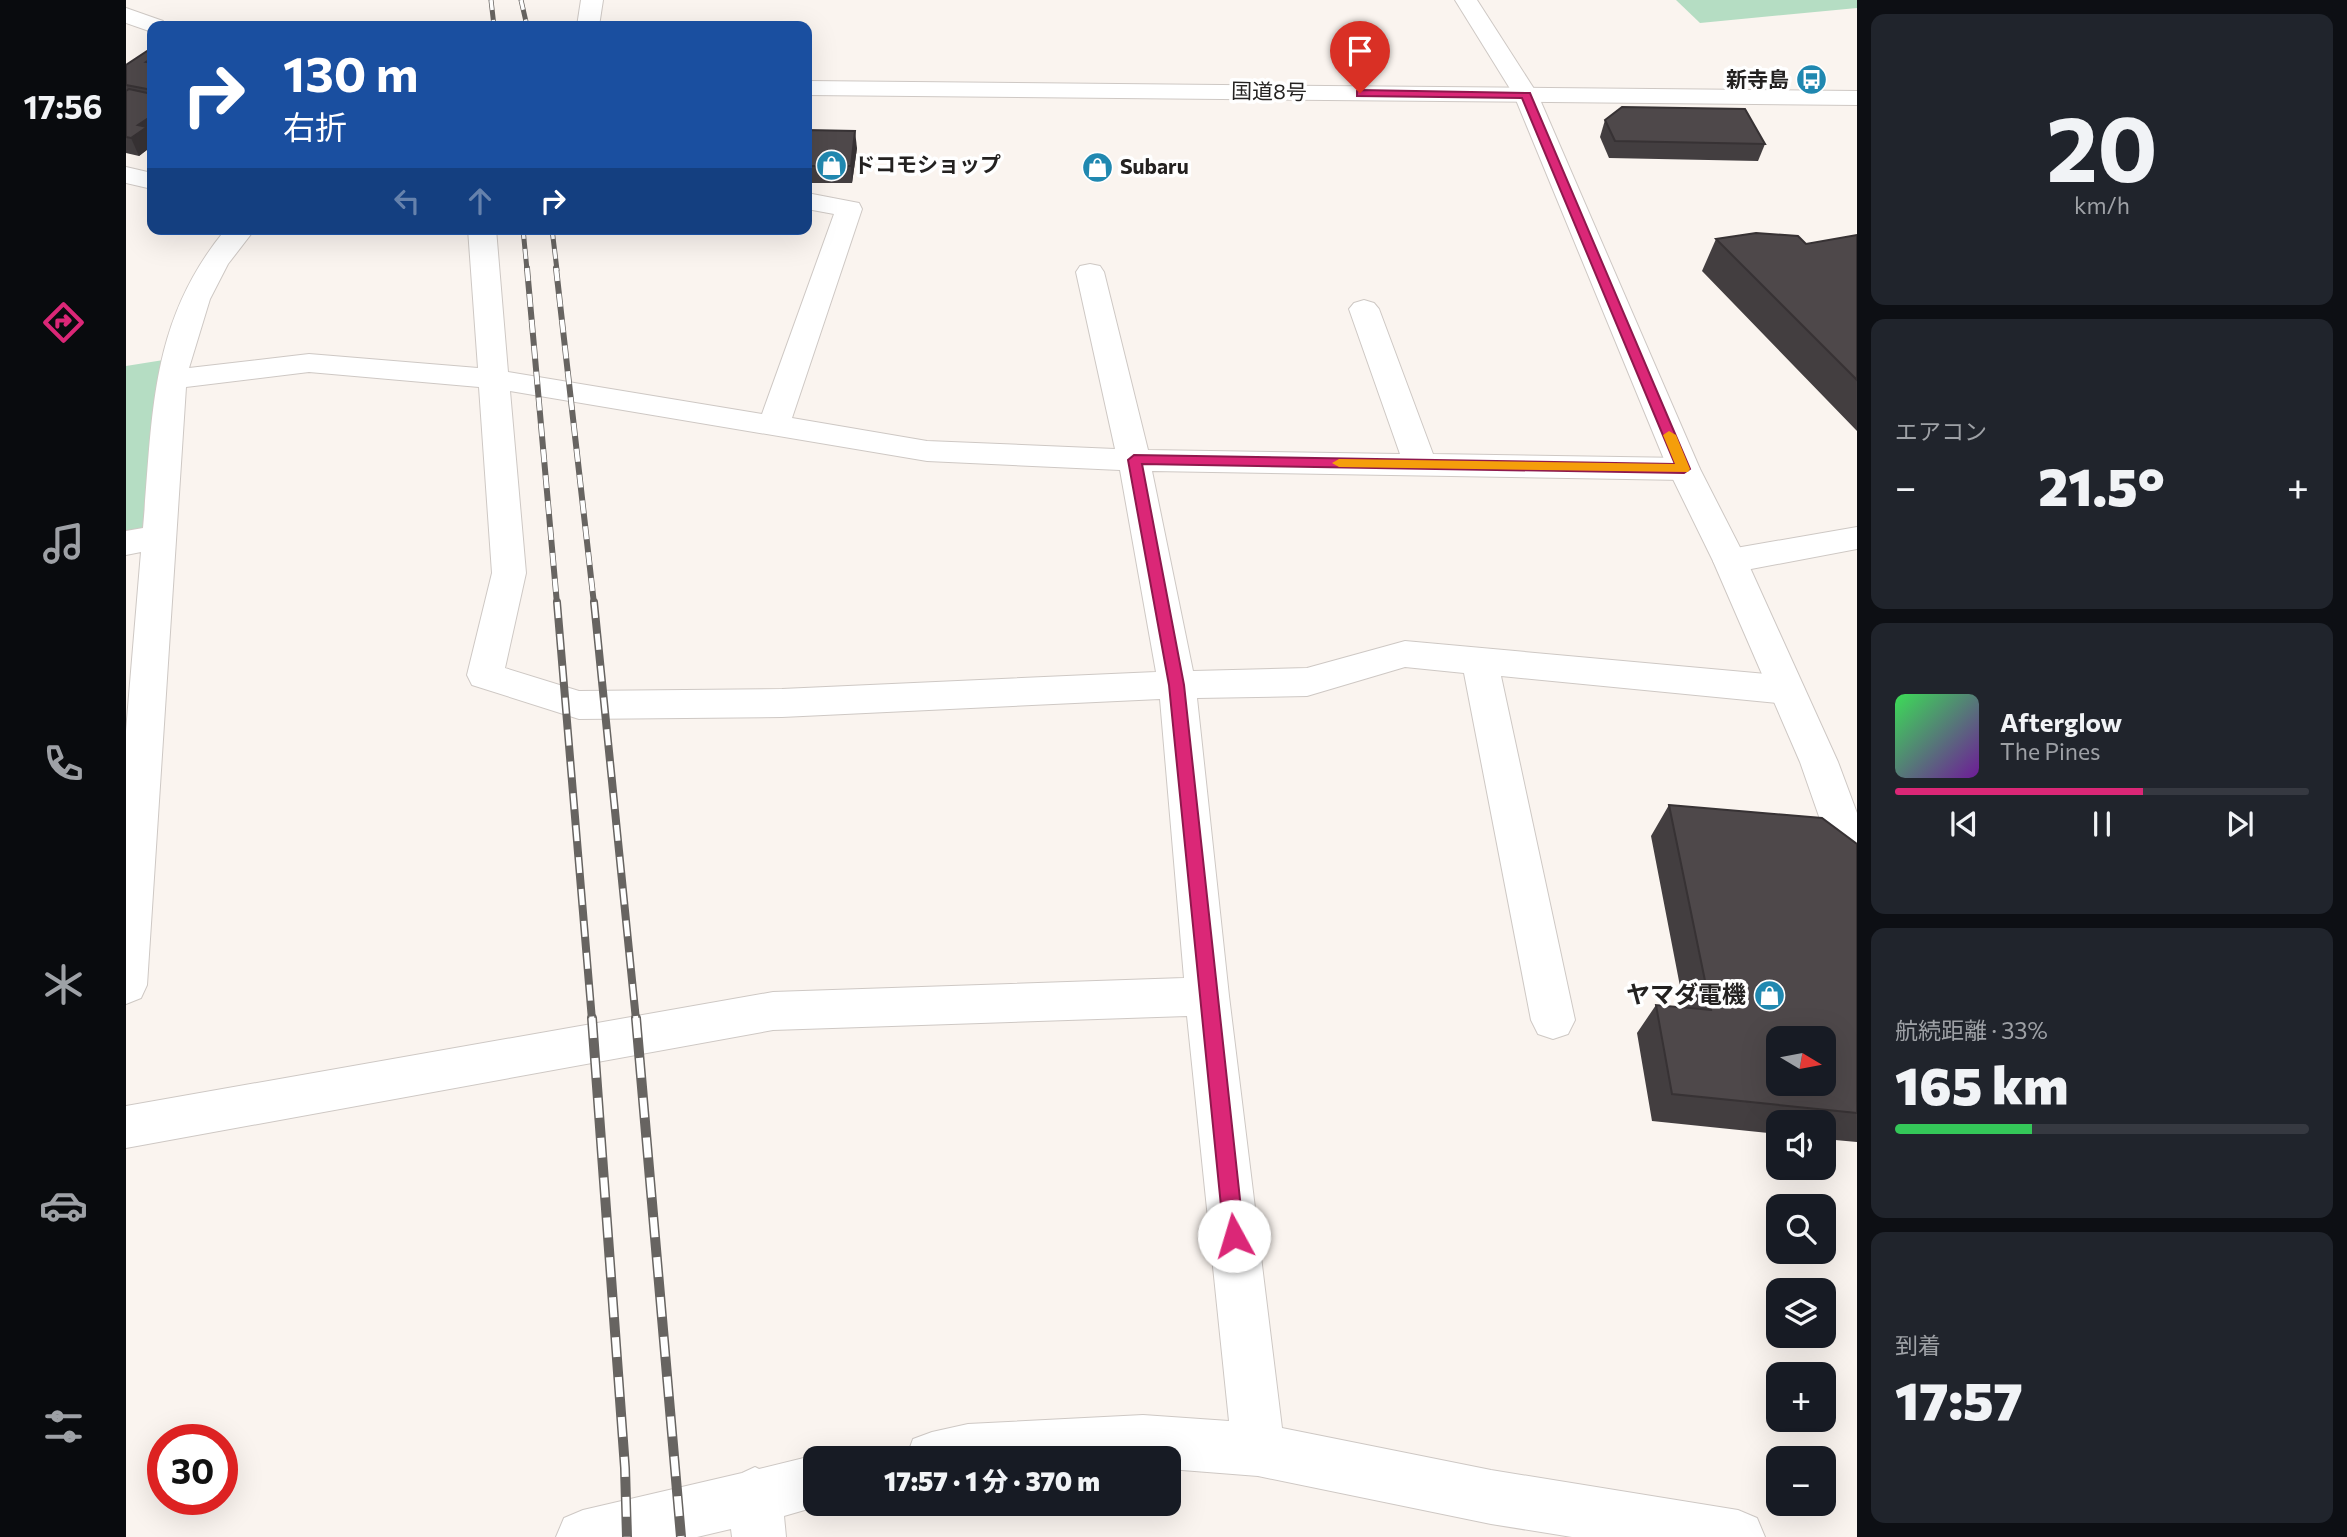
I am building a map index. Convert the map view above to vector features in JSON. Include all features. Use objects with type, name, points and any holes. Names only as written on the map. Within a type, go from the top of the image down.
[{"type":"main road","points":[[589,21],[592,0]]},
{"type":"main road","points":[[1466,0],[1526,95],[1684,469],[1730,561],[1819,762],[1857,868]]},
{"type":"main road","points":[[126,15],[147,23]]},
{"type":"main road","name":"国道8号","points":[[812,88],[1857,97]]},
{"type":"main road","points":[[126,175],[147,180]]},
{"type":"main road","points":[[774,424],[849,209],[812,202]]},
{"type":"main road","points":[[126,985],[143,540],[183,326],[202,280],[236,235]]},
{"type":"main road","points":[[483,235],[509,573],[485,676],[579,705],[782,703],[1177,685],[1307,682],[1405,653],[1787,690]]},
{"type":"main road","points":[[1090,272],[1134,460],[1177,685],[1207,996],[1258,1450]]},
{"type":"main road","points":[[1364,309],[1420,464]]},
{"type":"main road","points":[[171,379],[309,363],[495,379],[927,451],[1134,460],[1684,469]]},
{"type":"main road","points":[[1730,561],[1857,538]]},
{"type":"main road","points":[[1480,661],[1553,1020]]},
{"type":"main road","points":[[126,1127],[773,1012],[1207,996]]},
{"type":"main road","points":[[1046,1446],[1143,1441],[1258,1450],[1491,1497],[1738,1537]]},
{"type":"main road","points":[[583,1537],[757,1516],[803,1489]]},
{"type":"green space","points":[[1676,0],[1857,0],[1857,8],[1700,23]]},
{"type":"green space","points":[[176,358],[160,537],[126,543],[126,366]]},
{"type":"building","points":[[147,51],[147,89],[126,85],[126,65]]},
{"type":"building","points":[[129,89],[147,93],[147,119],[138,125],[147,127],[131,138],[126,137],[126,91]]},
{"type":"building","points":[[1622,107],[1745,109],[1765,144],[1615,141],[1605,120]]},
{"type":"building","points":[[812,130],[855,131],[851,166],[812,166]]},
{"type":"building","points":[[1756,233],[1798,236],[1806,244],[1857,235],[1857,380],[1716,239]]},
{"type":"building","name":"ヤマダ電機","points":[[1669,805],[1822,818],[1857,844],[1857,1113],[1672,1094],[1656,1005],[1711,1010]]},
{"type":"railway","points":[[491,0],[493,21]]},
{"type":"railway","points":[[521,0],[526,21]]},
{"type":"railway","points":[[524,235],[527,270]]},
{"type":"railway","points":[[553,235],[557,270]]},
{"type":"railway","points":[[527,268],[557,604]]},
{"type":"railway","points":[[556,268],[594,604]]},
{"type":"railway","points":[[557,602],[592,1020]]},
{"type":"railway","points":[[594,602],[636,1020]]},
{"type":"railway","points":[[592,1018],[625,1468],[627,1537]]},
{"type":"railway","points":[[636,1018],[681,1537]]},
{"type":"slow traffic","points":[[1339,463],[1684,469],[1669,435]]},
{"type":"place","name":"新寺島","points":[[1812,80]]},
{"type":"place","name":"ドコモショップ","points":[[831,165]]},
{"type":"place","name":"Subaru","points":[[1097,167]]},
{"type":"place","name":"ヤマダ電機","points":[[1769,995]]},
{"type":"route","points":[[1234,1236],[1207,996],[1177,685],[1134,460],[1684,469],[1526,95],[1360,93]]}]
